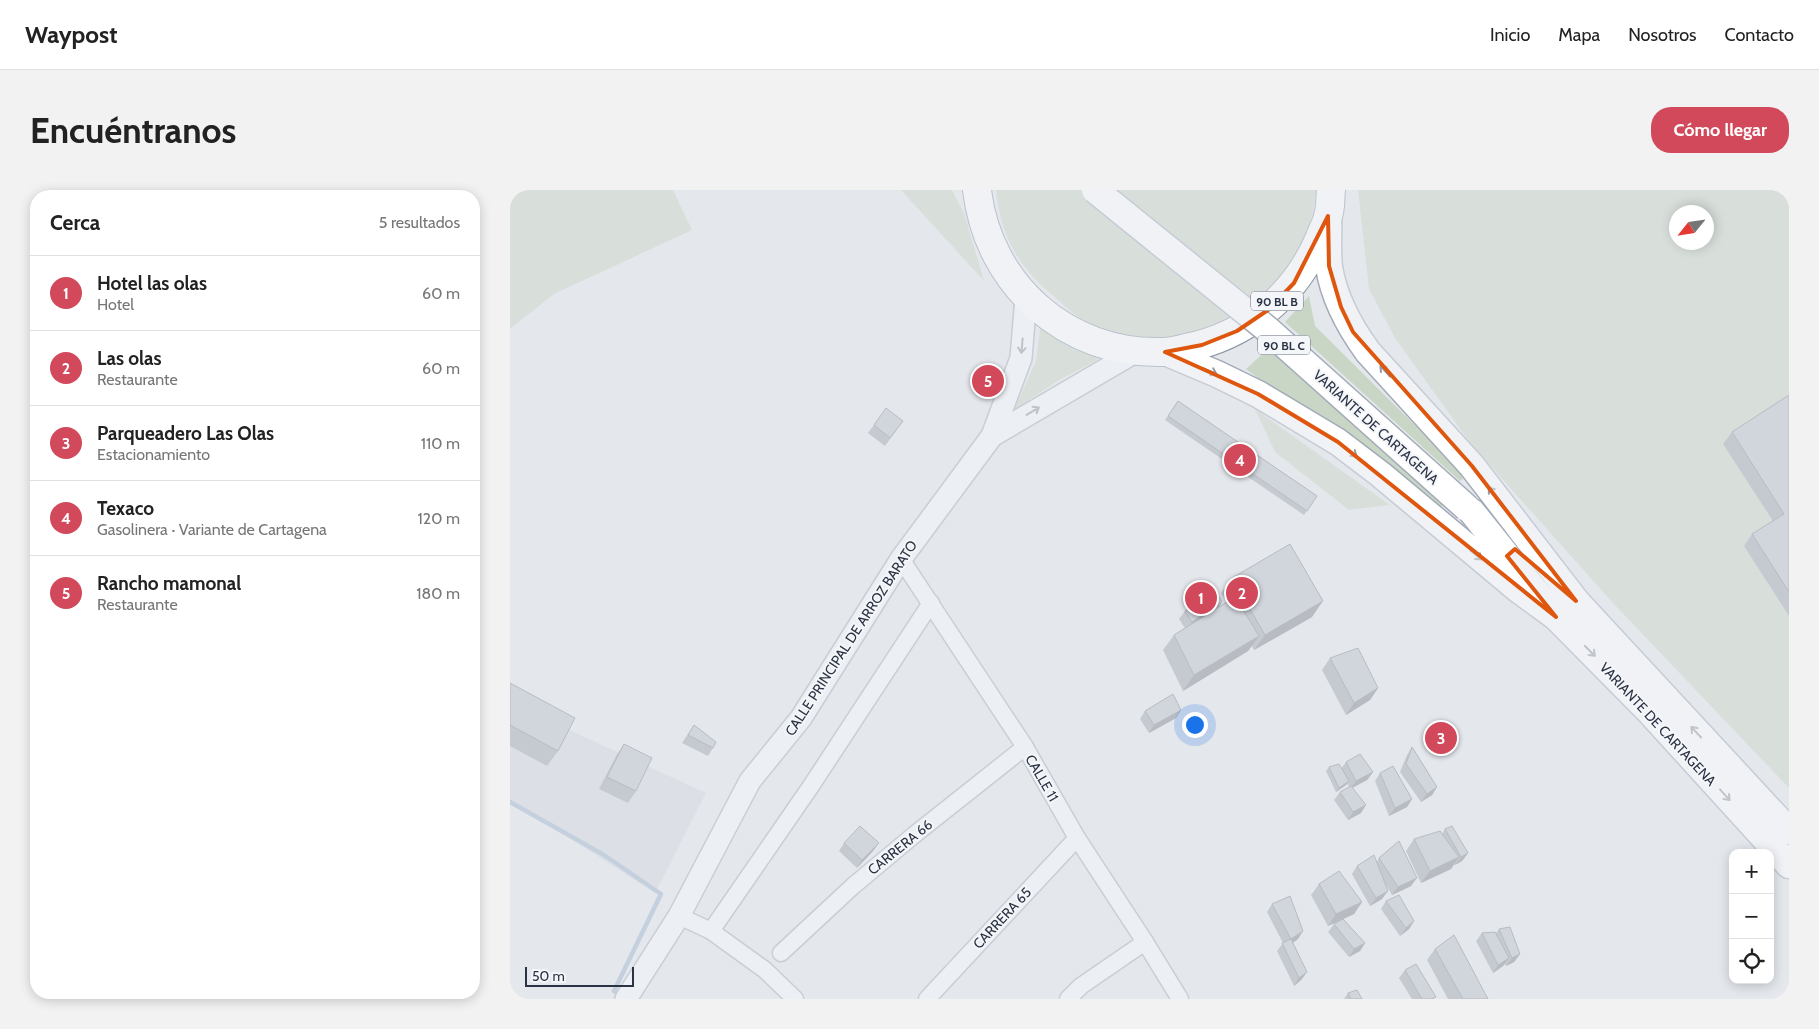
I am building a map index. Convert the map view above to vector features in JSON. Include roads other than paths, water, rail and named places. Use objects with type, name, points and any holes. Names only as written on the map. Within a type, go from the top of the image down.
[{"type":"highway","name":"90 BL B","points":[[975,197],[992,248],[1012,282],[1050,318],[1077,334],[1106,345],[1137,351],[1165,352],[1202,345],[1237,331],[1268,310],[1294,283],[1314,252],[1330,203]]},
{"type":"main road","name":"VARIANTE DE CARTAGENA","points":[[1095,190],[1267,329],[1470,510],[1576,601],[1789,831]]},
{"type":"main road","points":[[1330,203],[1329,266],[1338,301],[1353,332],[1368,352],[1472,466],[1576,601]]},
{"type":"main road","points":[[1165,352],[1258,394],[1338,442],[1380,474],[1519,590],[1556,617]]},
{"type":"main road","name":"VARIANTE DE CARTAGENA","points":[[1470,510],[1556,617],[1648,710],[1789,865]]},
{"type":"street","name":"CALLE PRINCIPAL DE ARROZ BARATO","points":[[626,999],[679,916],[750,781],[801,718],[901,559],[992,436],[1021,358],[1026,297]]},
{"type":"street","name":"CALLE PRINCIPAL DE ARROZ BARATO","points":[[992,436],[1137,351]]},
{"type":"street","name":"CALLE 11","points":[[901,559],[1025,747],[1077,838],[1146,942],[1180,999]]},
{"type":"street","points":[[711,931],[811,786],[931,603]]},
{"type":"street","name":"CARRERA 66","points":[[781,953],[868,873],[1025,747]]},
{"type":"street","name":"CARRERA 65","points":[[927,999],[1077,838]]},
{"type":"street","points":[[679,916],[711,931],[765,970],[795,999]]},
{"type":"street","points":[[1068,999],[1082,986],[1146,942]]},
{"type":"waterway","points":[[510,802],[604,855],[661,894],[614,991],[621,995]]},
{"type":"place","name":"Rancho mamonal","points":[[988,381]]},
{"type":"place","name":"Texaco","points":[[1240,460]]},
{"type":"place","name":"Las olas","points":[[1242,593]]},
{"type":"place","name":"Hotel las olas","points":[[1201,598]]},
{"type":"place","name":"Parqueadero Las Olas","points":[[1441,738]]}]
